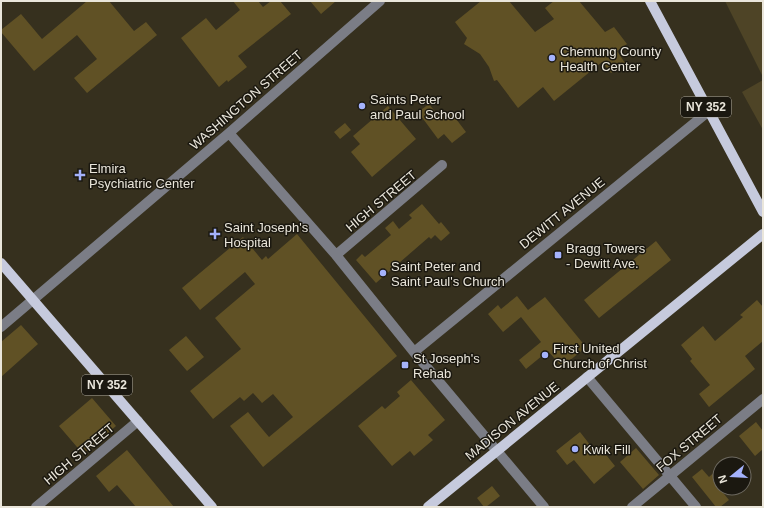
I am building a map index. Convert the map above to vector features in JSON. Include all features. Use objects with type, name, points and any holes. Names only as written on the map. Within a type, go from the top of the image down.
[{"type":"main road","name":"NY 352","points":[[650,1],[763,212]]},
{"type":"main road","name":"MADISON AVENUE","points":[[428,507],[763,234]]},
{"type":"main road","name":"NY 352","points":[[1,263],[212,507]]},
{"type":"street","name":"WASHINGTON STREET","points":[[1,326],[229,133],[380,1]]},
{"type":"street","name":"DEWITT AVENUE","points":[[414,352],[709,111]]},
{"type":"street","points":[[229,133],[336,255],[414,352],[544,507]]},
{"type":"street","name":"HIGH STREET","points":[[336,255],[442,166]]},
{"type":"street","points":[[587,377],[696,507]]},
{"type":"street","name":"FOX STREET","points":[[632,507],[763,399]]},
{"type":"street","name":"HIGH STREET","points":[[36,507],[138,421]]},
{"type":"shaded area","points":[[725,1],[763,1],[763,77]]},
{"type":"shaded area","points":[[763,80],[763,130],[742,92]]},
{"type":"building","points":[[87,1],[109,1],[134,31],[146,22],[157,35],[87,93],[74,78],[97,59],[77,35],[34,71],[1,32],[1,30],[21,14],[42,39]]},
{"type":"building","points":[[233,1],[258,1],[263,7],[271,1],[280,1],[291,14],[238,56],[247,67],[219,87],[181,38],[206,18],[216,30],[240,10]]},
{"type":"building","points":[[310,1],[336,1],[321,14]]},
{"type":"building","name":"Chemung County Health Center","points":[[481,1],[509,1],[535,32],[554,19],[545,8],[554,1],[579,1],[605,32],[614,27],[627,44],[617,51],[625,63],[611,73],[602,62],[554,101],[543,87],[518,108],[497,80],[494,81],[489,67],[480,54],[464,44],[467,38],[455,22]]},
{"type":"building","points":[[429,104],[440,118],[450,111],[466,132],[452,143],[444,134],[438,139],[418,112]]},
{"type":"building","points":[[388,106],[416,139],[372,177],[351,152],[360,144],[353,136]]},
{"type":"building","points":[[345,123],[351,130],[340,139],[334,132]]},
{"type":"building","points":[[422,204],[439,224],[441,222],[450,233],[441,241],[435,235],[431,239],[429,237],[376,283],[356,260],[362,254],[365,257],[391,235],[385,228],[393,221],[399,229],[412,218],[409,215]]},
{"type":"building","points":[[297,234],[397,356],[263,467],[230,426],[248,412],[269,437],[293,417],[273,394],[262,403],[253,393],[244,401],[240,397],[213,419],[190,391],[241,349],[215,318],[255,284],[245,272],[200,310],[182,288],[243,237],[262,260],[266,256],[268,259]]},
{"type":"building","points":[[656,241],[671,260],[599,318],[584,300]]},
{"type":"building","points":[[517,296],[528,310],[545,297],[586,347],[562,367],[548,351],[526,369],[519,360],[541,342],[521,317],[503,332],[488,314],[498,305],[501,309]]},
{"type":"building","points":[[757,300],[763,307],[763,341],[745,356],[755,369],[709,407],[699,394],[710,385],[690,361],[692,359],[681,345],[703,326],[715,341],[743,317],[740,315]]},
{"type":"building","points":[[21,325],[38,344],[1,377],[1,342]]},
{"type":"building","points":[[186,336],[204,357],[187,371],[169,350]]},
{"type":"building","points":[[411,380],[445,420],[428,435],[433,440],[414,456],[410,451],[392,466],[358,426],[382,406],[385,409],[400,396],[397,392]]},
{"type":"building","points":[[92,398],[116,426],[83,454],[59,426]]},
{"type":"building","points":[[756,422],[763,431],[763,449],[755,456],[739,436]]},
{"type":"building","points":[[580,432],[598,455],[603,451],[615,466],[594,484],[574,460],[567,465],[556,451]]},
{"type":"building","points":[[636,448],[659,475],[643,489],[620,462]]},
{"type":"building","points":[[127,450],[174,507],[136,507],[117,485],[109,492],[96,476]]},
{"type":"building","points":[[702,469],[709,477],[712,474],[712,496],[726,496],[729,500],[720,507],[716,507],[692,477]]},
{"type":"building","points":[[492,486],[500,496],[484,507],[477,498]]},
{"type":"place","name":"Chemung County Health Center","points":[[552,58]]},
{"type":"place","name":"Saints Peter and Paul School","points":[[362,106]]},
{"type":"place","name":"Elmira Psychiatric Center","points":[[80,175]]},
{"type":"place","name":"Saint Joseph's Hospital","points":[[215,234]]},
{"type":"place","name":"Bragg Towers - Dewitt Ave.","points":[[558,255]]},
{"type":"place","name":"Saint Peter and Saint Paul's Church","points":[[383,273]]},
{"type":"place","name":"First United Church of Christ","points":[[545,355]]},
{"type":"place","name":"St Joseph's Rehab","points":[[405,365]]},
{"type":"place","name":"Kwik Fill","points":[[575,449]]}]
